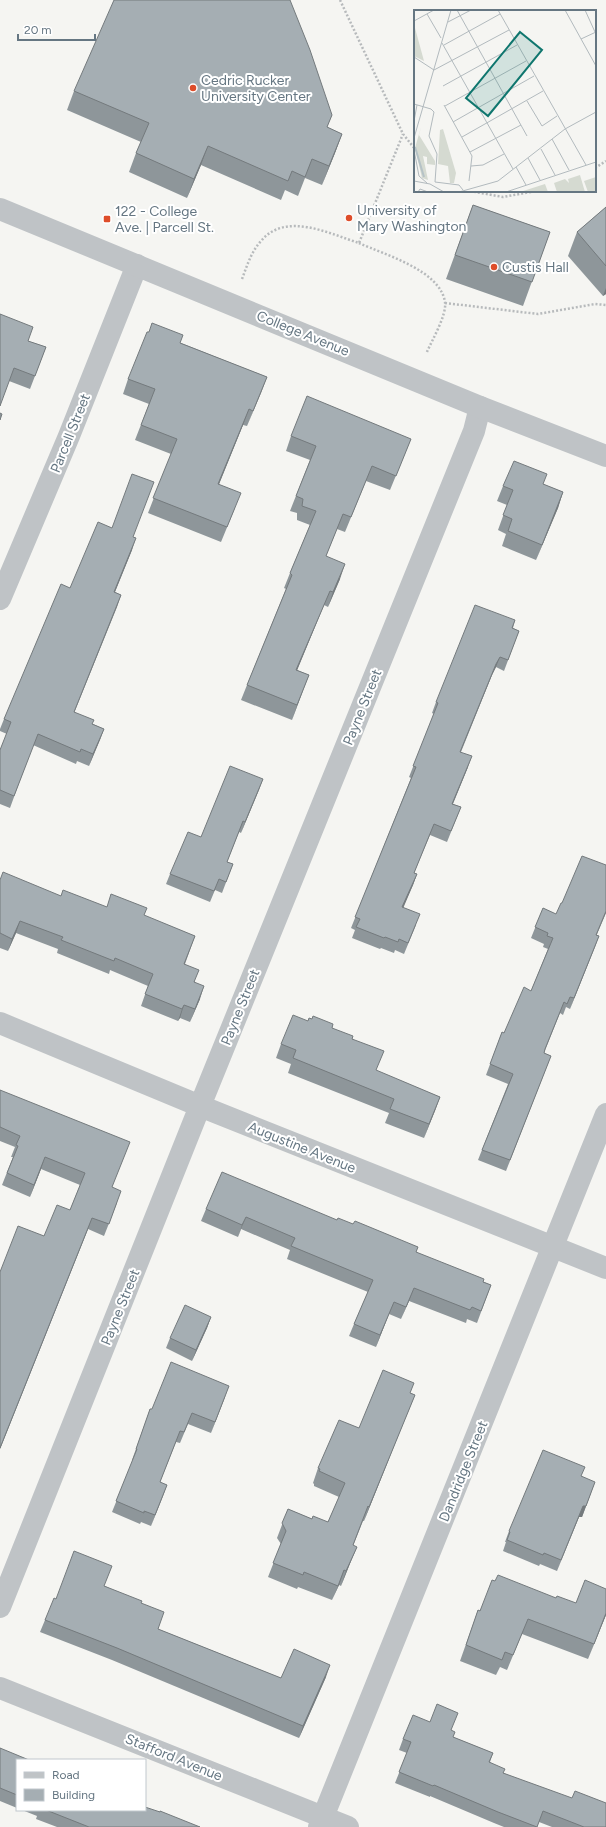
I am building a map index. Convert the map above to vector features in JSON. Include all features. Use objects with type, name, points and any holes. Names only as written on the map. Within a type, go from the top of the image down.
[{"type":"street","name":"College Avenue","points":[[0,209],[480,407],[606,456]]},
{"type":"street","name":"Parcell Street","points":[[0,599],[69,436],[137,265]]},
{"type":"street","name":"Payne Street","points":[[0,1607],[200,1106],[474,431],[480,407]]},
{"type":"street","name":"Augustine Avenue","points":[[0,1023],[200,1106],[606,1268]]},
{"type":"street","name":"Dandridge Street","points":[[321,1822],[606,1114]]},
{"type":"street","name":"Stafford Avenue","points":[[0,1688],[321,1822],[348,1827]]},
{"type":"path","points":[[340,0],[403,134],[414,148]]},
{"type":"path","points":[[359,243],[403,134]]},
{"type":"path","points":[[596,167],[606,161]]},
{"type":"path","points":[[476,192],[503,197],[530,192]]},
{"type":"path","points":[[242,279],[251,256],[262,240],[276,230],[291,226],[307,227],[359,243],[421,270],[439,287],[445,303],[443,315],[427,352]]},
{"type":"path","points":[[445,303],[538,314],[595,304],[606,305]]},
{"type":"building","name":"Cedric Rucker University Center","points":[[114,0],[290,0],[310,50],[332,115],[327,127],[342,134],[329,166],[312,159],[305,177],[292,171],[288,181],[208,146],[194,179],[136,153],[149,123],[74,91]]},
{"type":"building","points":[[473,205],[550,232],[532,282],[455,255]]},
{"type":"building","points":[[606,207],[606,266],[577,232]]},
{"type":"building","points":[[0,314],[33,327],[28,341],[46,347],[35,376],[14,368],[0,406]]},
{"type":"building","points":[[152,323],[183,335],[180,343],[267,377],[253,411],[249,409],[218,484],[241,493],[227,527],[153,498],[177,439],[141,425],[155,389],[128,379]]},
{"type":"building","points":[[307,396],[411,439],[396,476],[372,466],[351,517],[343,514],[326,556],[345,564],[333,592],[330,591],[296,670],[309,675],[297,705],[247,685],[292,575],[290,573],[316,511],[302,506],[303,499],[296,496],[316,446],[291,436]]},
{"type":"building","points":[[514,461],[547,474],[543,484],[563,492],[542,545],[508,531],[512,519],[503,515],[513,490],[503,486]]},
{"type":"building","points":[[132,474],[154,482],[133,537],[136,538],[114,592],[121,595],[74,712],[94,720],[92,724],[104,729],[93,754],[81,749],[80,752],[38,734],[14,796],[0,790],[0,750],[11,722],[4,719],[61,584],[70,588],[98,522],[112,528]]},
{"type":"building","points":[[475,605],[515,620],[512,628],[519,631],[508,660],[500,657],[496,664],[460,752],[472,756],[452,804],[461,807],[451,831],[434,824],[414,873],[417,874],[402,907],[420,914],[408,943],[399,939],[398,942],[356,927],[360,919],[355,917],[416,767],[413,766],[438,703],[436,702]]},
{"type":"building","points":[[230,766],[263,779],[245,822],[243,821],[227,862],[233,864],[226,882],[219,879],[214,891],[170,874],[188,832],[201,837]]},
{"type":"building","points":[[582,856],[606,865],[606,911],[596,935],[599,936],[574,998],[570,997],[567,1004],[564,1002],[545,1049],[544,1053],[551,1056],[510,1160],[482,1150],[513,1074],[490,1064],[502,1032],[504,1033],[524,987],[531,991],[553,938],[547,936],[548,933],[535,927],[543,908],[556,914]]},
{"type":"building","points":[[3,872],[61,896],[63,890],[107,907],[111,894],[147,908],[144,915],[195,936],[184,964],[199,970],[194,982],[204,986],[195,1009],[184,1005],[182,1009],[145,994],[153,974],[115,958],[114,961],[61,940],[63,937],[20,921],[12,939],[0,933],[0,880]]},
{"type":"building","points":[[293,1015],[308,1021],[309,1018],[312,1019],[313,1016],[333,1024],[332,1028],[353,1036],[352,1039],[384,1051],[376,1070],[440,1097],[429,1124],[390,1109],[394,1099],[293,1058],[296,1050],[281,1044]]},
{"type":"building","points":[[0,1090],[130,1142],[112,1187],[121,1191],[109,1224],[92,1218],[0,1448],[0,1272],[18,1226],[44,1236],[57,1205],[70,1210],[85,1173],[45,1157],[34,1185],[7,1173],[18,1146],[16,1145],[20,1136],[0,1127]]},
{"type":"building","points":[[222,1172],[337,1220],[338,1218],[353,1224],[355,1221],[418,1247],[416,1252],[484,1279],[483,1282],[491,1285],[481,1311],[472,1307],[470,1310],[414,1288],[406,1307],[394,1302],[380,1335],[354,1324],[373,1280],[291,1246],[295,1238],[246,1217],[242,1225],[206,1209]]},
{"type":"building","points":[[185,1305],[211,1317],[196,1350],[170,1338]]},
{"type":"building","points":[[171,1362],[229,1386],[215,1422],[192,1413],[184,1432],[180,1431],[160,1482],[167,1485],[155,1515],[144,1511],[144,1513],[116,1501],[137,1449],[150,1409],[152,1409]]},
{"type":"building","points":[[383,1370],[414,1383],[410,1393],[415,1395],[353,1545],[357,1547],[346,1571],[344,1570],[338,1586],[304,1572],[303,1575],[273,1563],[286,1531],[282,1523],[288,1509],[312,1519],[313,1516],[328,1522],[345,1483],[319,1471],[320,1469],[318,1468],[339,1420],[359,1428]]},
{"type":"building","points":[[543,1450],[585,1467],[581,1476],[595,1482],[586,1506],[583,1506],[561,1560],[544,1553],[543,1555],[507,1540],[509,1531]]},
{"type":"building","points":[[74,1551],[112,1566],[104,1586],[142,1601],[141,1603],[164,1612],[158,1629],[281,1678],[294,1649],[330,1665],[303,1726],[117,1648],[45,1620],[54,1598],[56,1599]]},
{"type":"building","points":[[498,1575],[556,1598],[557,1596],[576,1603],[585,1580],[606,1589],[606,1613],[594,1644],[528,1619],[513,1655],[505,1652],[502,1660],[466,1645],[478,1610],[480,1611],[492,1580],[495,1581]]},
{"type":"building","points":[[437,1704],[458,1713],[451,1730],[455,1732],[453,1737],[493,1753],[489,1762],[505,1769],[503,1773],[572,1798],[575,1791],[606,1803],[606,1827],[584,1827],[543,1811],[537,1827],[399,1772],[411,1742],[403,1739],[413,1715],[430,1722]]},
{"type":"building","points":[[0,1748],[27,1759],[16,1759],[16,1795],[0,1788]]},
{"type":"building","points":[[146,1807],[160,1811],[200,1827],[89,1827],[49,1811],[146,1811]]},
{"type":"place","name":"Cedric Rucker University Center","points":[[193,88]]},
{"type":"place","name":"University of Mary Washington","points":[[349,218]]},
{"type":"place","name":"122 - College Ave. | Parcell St.","points":[[107,219]]},
{"type":"place","name":"Custis Hall","points":[[494,267]]}]
